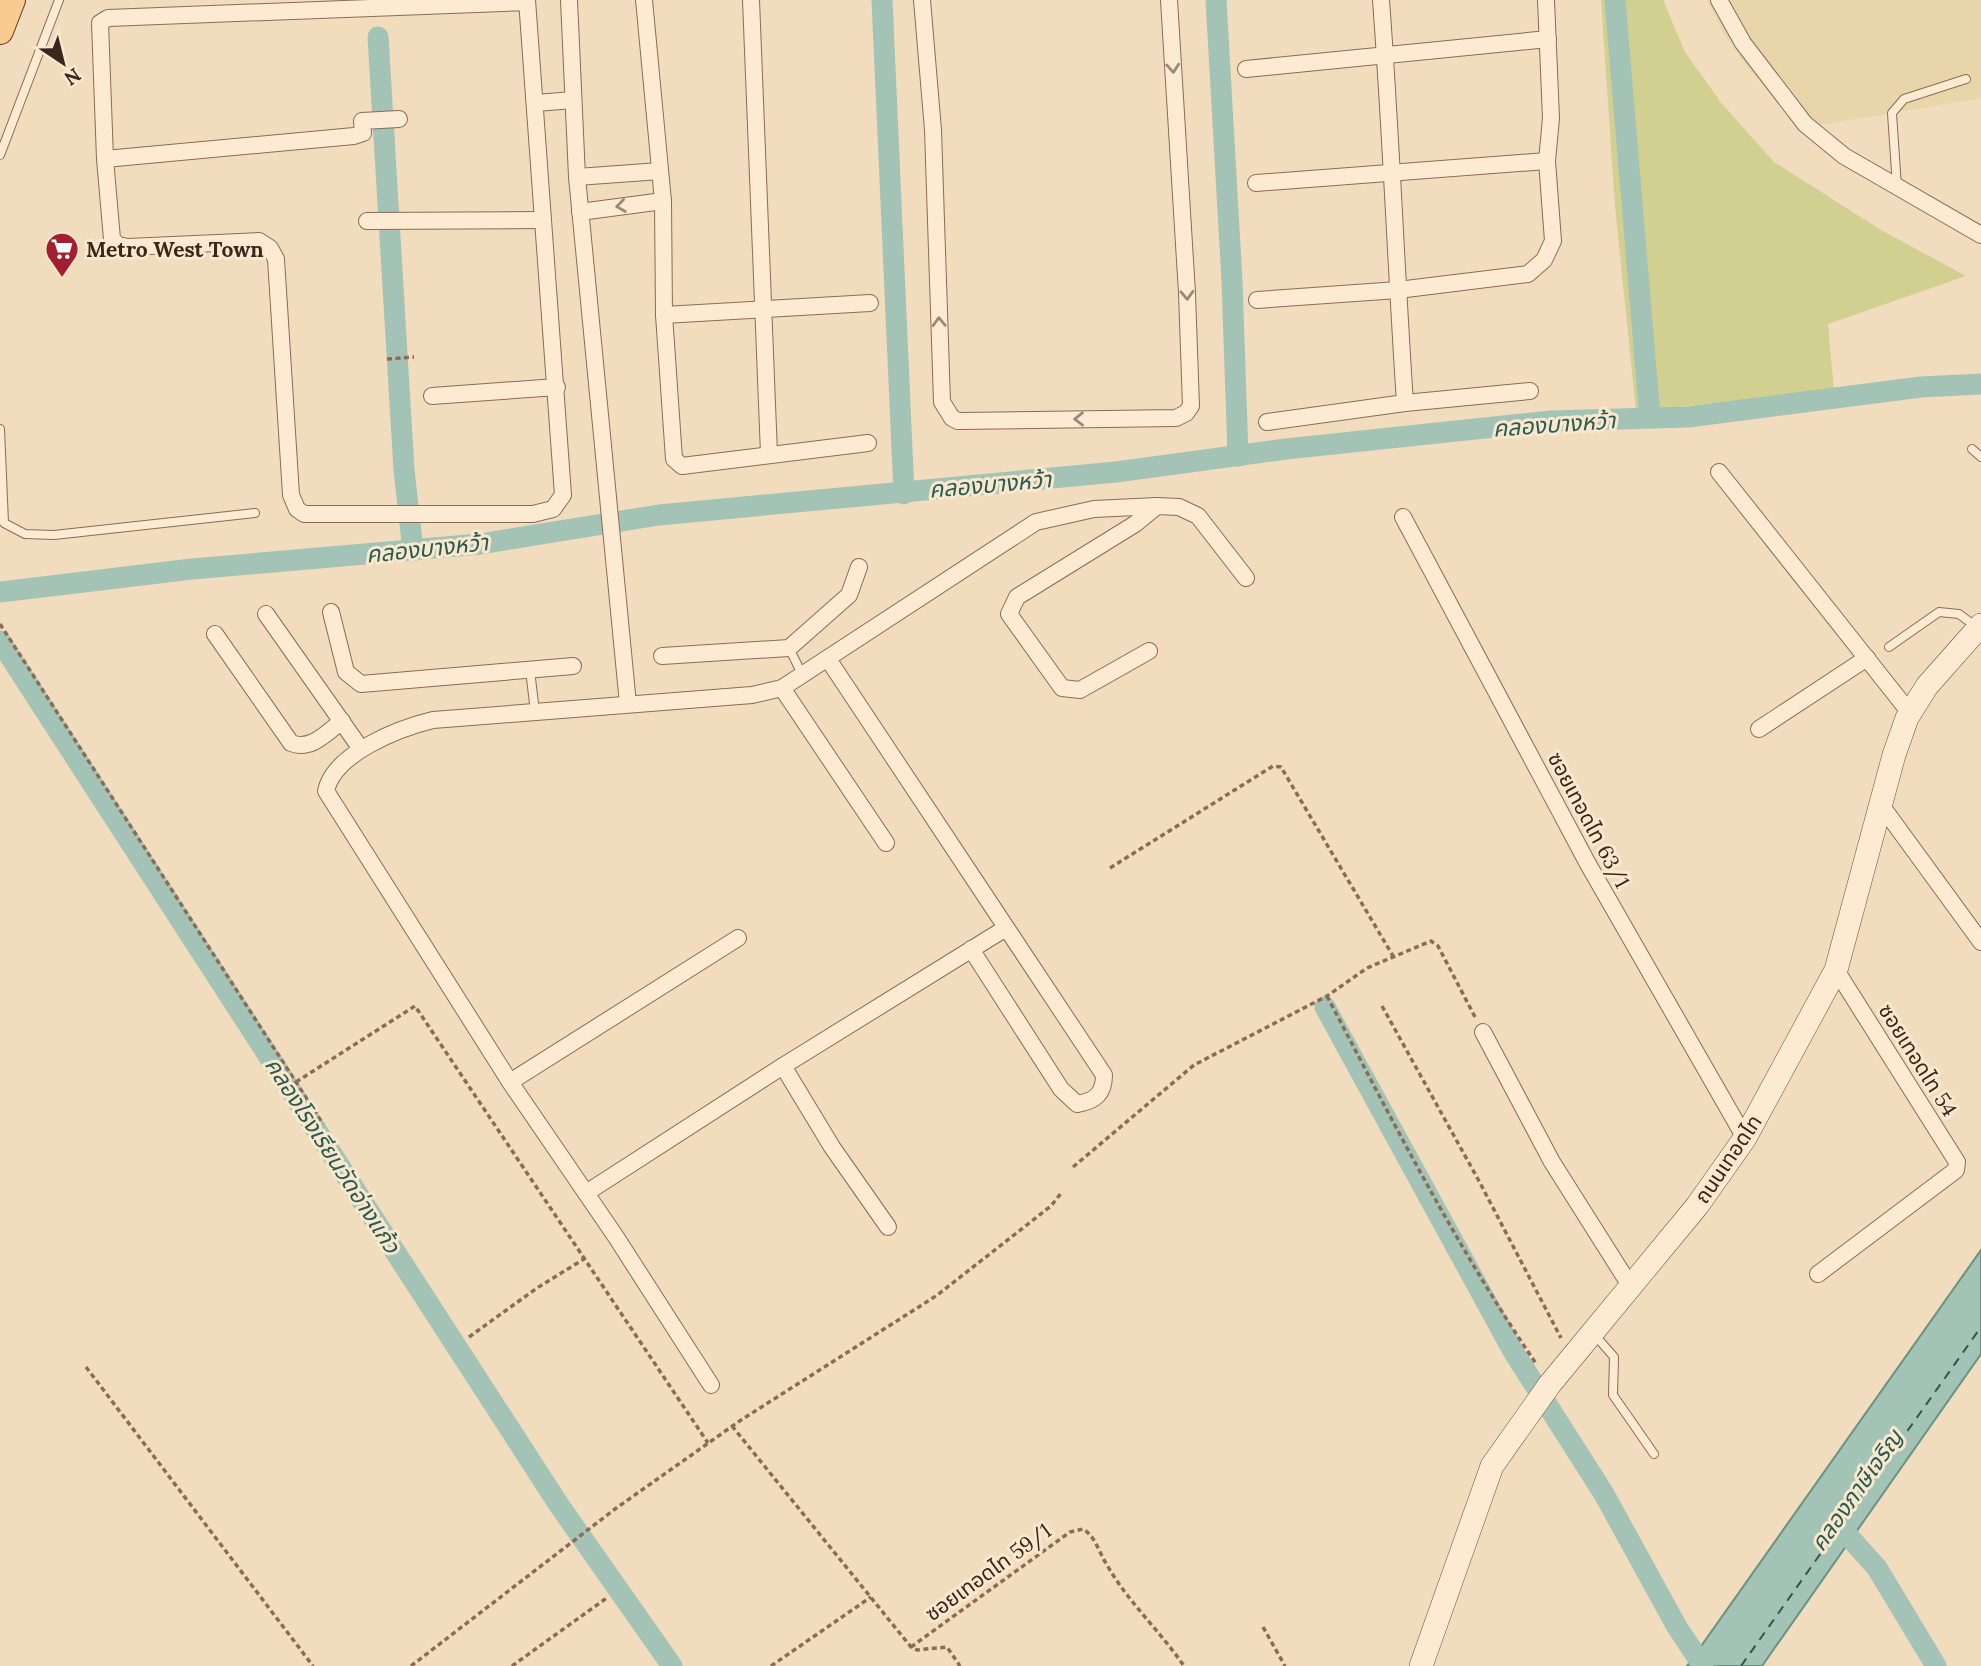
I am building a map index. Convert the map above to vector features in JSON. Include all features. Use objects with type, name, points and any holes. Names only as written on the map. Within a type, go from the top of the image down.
[{"type":"main road","points":[[0,31],[12,0]]},
{"type":"main road","name":"ถนนเทอดไท","points":[[1421,1666],[1492,1466],[1548,1387],[1697,1206],[1745,1138],[1823,998],[1836,970],[1894,755],[1910,713],[1927,686],[1980,626]]},
{"type":"street","points":[[569,0],[577,177],[628,704]]},
{"type":"street","points":[[644,0],[663,201],[664,315],[674,459],[682,466],[868,443]]},
{"type":"street","points":[[751,0],[769,454]]},
{"type":"street","points":[[922,0],[933,130],[942,402],[952,418],[958,421],[1176,418],[1186,413],[1191,406],[1187,293],[1169,0]]},
{"type":"street","points":[[1381,0],[1394,172],[1393,223],[1405,403]]},
{"type":"street","points":[[1257,300],[1398,290],[1528,274],[1544,260],[1553,241],[1548,160],[1551,118],[1546,0]]},
{"type":"street","points":[[1719,0],[1744,43],[1805,124],[1844,156],[1981,235]]},
{"type":"street","points":[[527,1],[536,103],[563,495],[553,509],[533,514],[304,514],[293,504],[276,259],[270,248],[259,241],[118,245],[111,235],[98,26],[105,19],[527,1]]},
{"type":"street","points":[[1246,69],[1548,39]]},
{"type":"street","points":[[536,103],[573,100]]},
{"type":"street","points":[[105,159],[360,136],[364,116],[396,120]]},
{"type":"street","points":[[1256,183],[1548,160]]},
{"type":"street","points":[[577,177],[660,171]]},
{"type":"street","points":[[580,212],[663,201]]},
{"type":"street","points":[[373,220],[543,220]]},
{"type":"street","points":[[664,315],[870,303]]},
{"type":"street","points":[[432,396],[557,387]]},
{"type":"street","points":[[1267,422],[1405,403],[1530,390]]},
{"type":"street","points":[[1719,472],[1910,713]]},
{"type":"street","points":[[711,1385],[510,1082],[326,791],[330,779],[361,750],[402,727],[433,720],[752,695],[782,688],[1036,522],[1094,509],[1157,506],[1180,508],[1198,516],[1246,578]]},
{"type":"street","points":[[1149,652],[1080,690],[1068,691],[1062,688],[1009,614],[1017,597],[1135,524],[1157,506]]},
{"type":"street","name":"ซอยเทอดไท 63/1","points":[[1403,517],[1588,864],[1745,1138]]},
{"type":"street","points":[[663,656],[789,648],[849,595],[859,567]]},
{"type":"street","points":[[331,612],[346,673],[361,684],[573,666]]},
{"type":"street","points":[[266,614],[361,750]]},
{"type":"street","points":[[215,634],[291,743],[300,747],[311,744],[342,721]]},
{"type":"street","points":[[1759,729],[1867,658]]},
{"type":"street","points":[[828,659],[1104,1075],[1104,1088],[1097,1097],[1077,1104],[1061,1089],[971,949]]},
{"type":"street","points":[[782,688],[886,843]]},
{"type":"street","points":[[1881,805],[1981,942]]},
{"type":"street","points":[[586,1193],[783,1066],[1006,928]]},
{"type":"street","points":[[510,1082],[738,938]]},
{"type":"street","name":"ซอยเทอดไท 54","points":[[1818,1274],[1956,1170],[1957,1162],[1836,970]]},
{"type":"street","points":[[1483,1032],[1552,1162],[1632,1287]]},
{"type":"street","points":[[783,1066],[832,1147],[888,1227]]},
{"type":"lane","points":[[0,155],[59,0]]},
{"type":"lane","points":[[1897,187],[1892,113],[1904,99],[1966,79]]},
{"type":"lane","points":[[0,429],[4,523],[25,534],[54,535],[255,513]]},
{"type":"lane","points":[[1972,449],[1981,457]]},
{"type":"lane","points":[[1889,647],[1939,612],[1959,614],[1980,626]]},
{"type":"lane","points":[[789,648],[803,676]]},
{"type":"lane","points":[[530,670],[536,712]]},
{"type":"lane","points":[[1593,1334],[1614,1357],[1613,1395],[1654,1454]]},
{"type":"path","points":[[387,359],[414,357]]},
{"type":"path","points":[[0,624],[323,1124]]},
{"type":"path","points":[[1110,868],[1273,766],[1281,767],[1393,956]]},
{"type":"path","points":[[1073,1167],[1195,1065],[1327,996],[1367,968],[1431,941],[1435,942],[1483,1032]]},
{"type":"path","points":[[1327,996],[1431,1193],[1548,1387]]},
{"type":"path","points":[[296,1082],[415,1006],[708,1443]]},
{"type":"path","points":[[1382,1006],[1479,1181],[1572,1359]]},
{"type":"path","points":[[411,1666],[615,1508],[732,1426],[936,1296],[1051,1206],[1062,1192]]},
{"type":"path","points":[[469,1337],[537,1288],[584,1259]]},
{"type":"path","points":[[86,1367],[313,1666]]},
{"type":"path","points":[[732,1426],[911,1647],[947,1647],[960,1666]]},
{"type":"path","name":"ซอยเทอดไท 59/1","points":[[911,1647],[1070,1532],[1083,1530],[1097,1545],[1128,1596],[1167,1641],[1184,1666]]},
{"type":"path","points":[[512,1666],[608,1597]]},
{"type":"path","points":[[771,1666],[871,1597]]},
{"type":"path","points":[[1263,1627],[1285,1666]]},
{"type":"shaded area","points":[[1601,0],[1663,0],[1685,52],[1722,104],[1774,162],[1881,230],[1966,276],[1828,324],[1834,391],[1636,411],[1615,206]]},
{"type":"shaded area","points":[[1707,0],[1981,0],[1981,98],[1801,128],[1749,69],[1724,34]]},
{"type":"water","name":"คลองภาษีเจริญ","points":[[1981,1250],[1981,1354],[1762,1666],[1687,1666]]},
{"type":"waterway","points":[[882,0],[904,494]]},
{"type":"waterway","points":[[1216,0],[1232,281],[1238,456]]},
{"type":"waterway","points":[[1615,0],[1650,418]]},
{"type":"waterway","points":[[378,37],[404,470],[413,551]]},
{"type":"waterway","name":"คลองบางหว้า","points":[[0,592],[192,569],[480,544],[659,515],[1116,472],[1286,449],[1551,421],[1688,417],[1921,387],[1981,384]]},
{"type":"waterway","name":"คลองโรงเรียนวัดอ่างแก้ว","points":[[0,641],[559,1505],[672,1666]]},
{"type":"waterway","points":[[1325,1007],[1513,1351],[1604,1494],[1677,1627],[1703,1666]]},
{"type":"waterway","name":"คลองภาษีเจริญ","points":[[1834,1520],[1877,1568],[1936,1666]]},
{"type":"ferry route","points":[[1741,1666],[1981,1327]]},
{"type":"place","name":"Metro West Town","points":[[62,279]]}]
